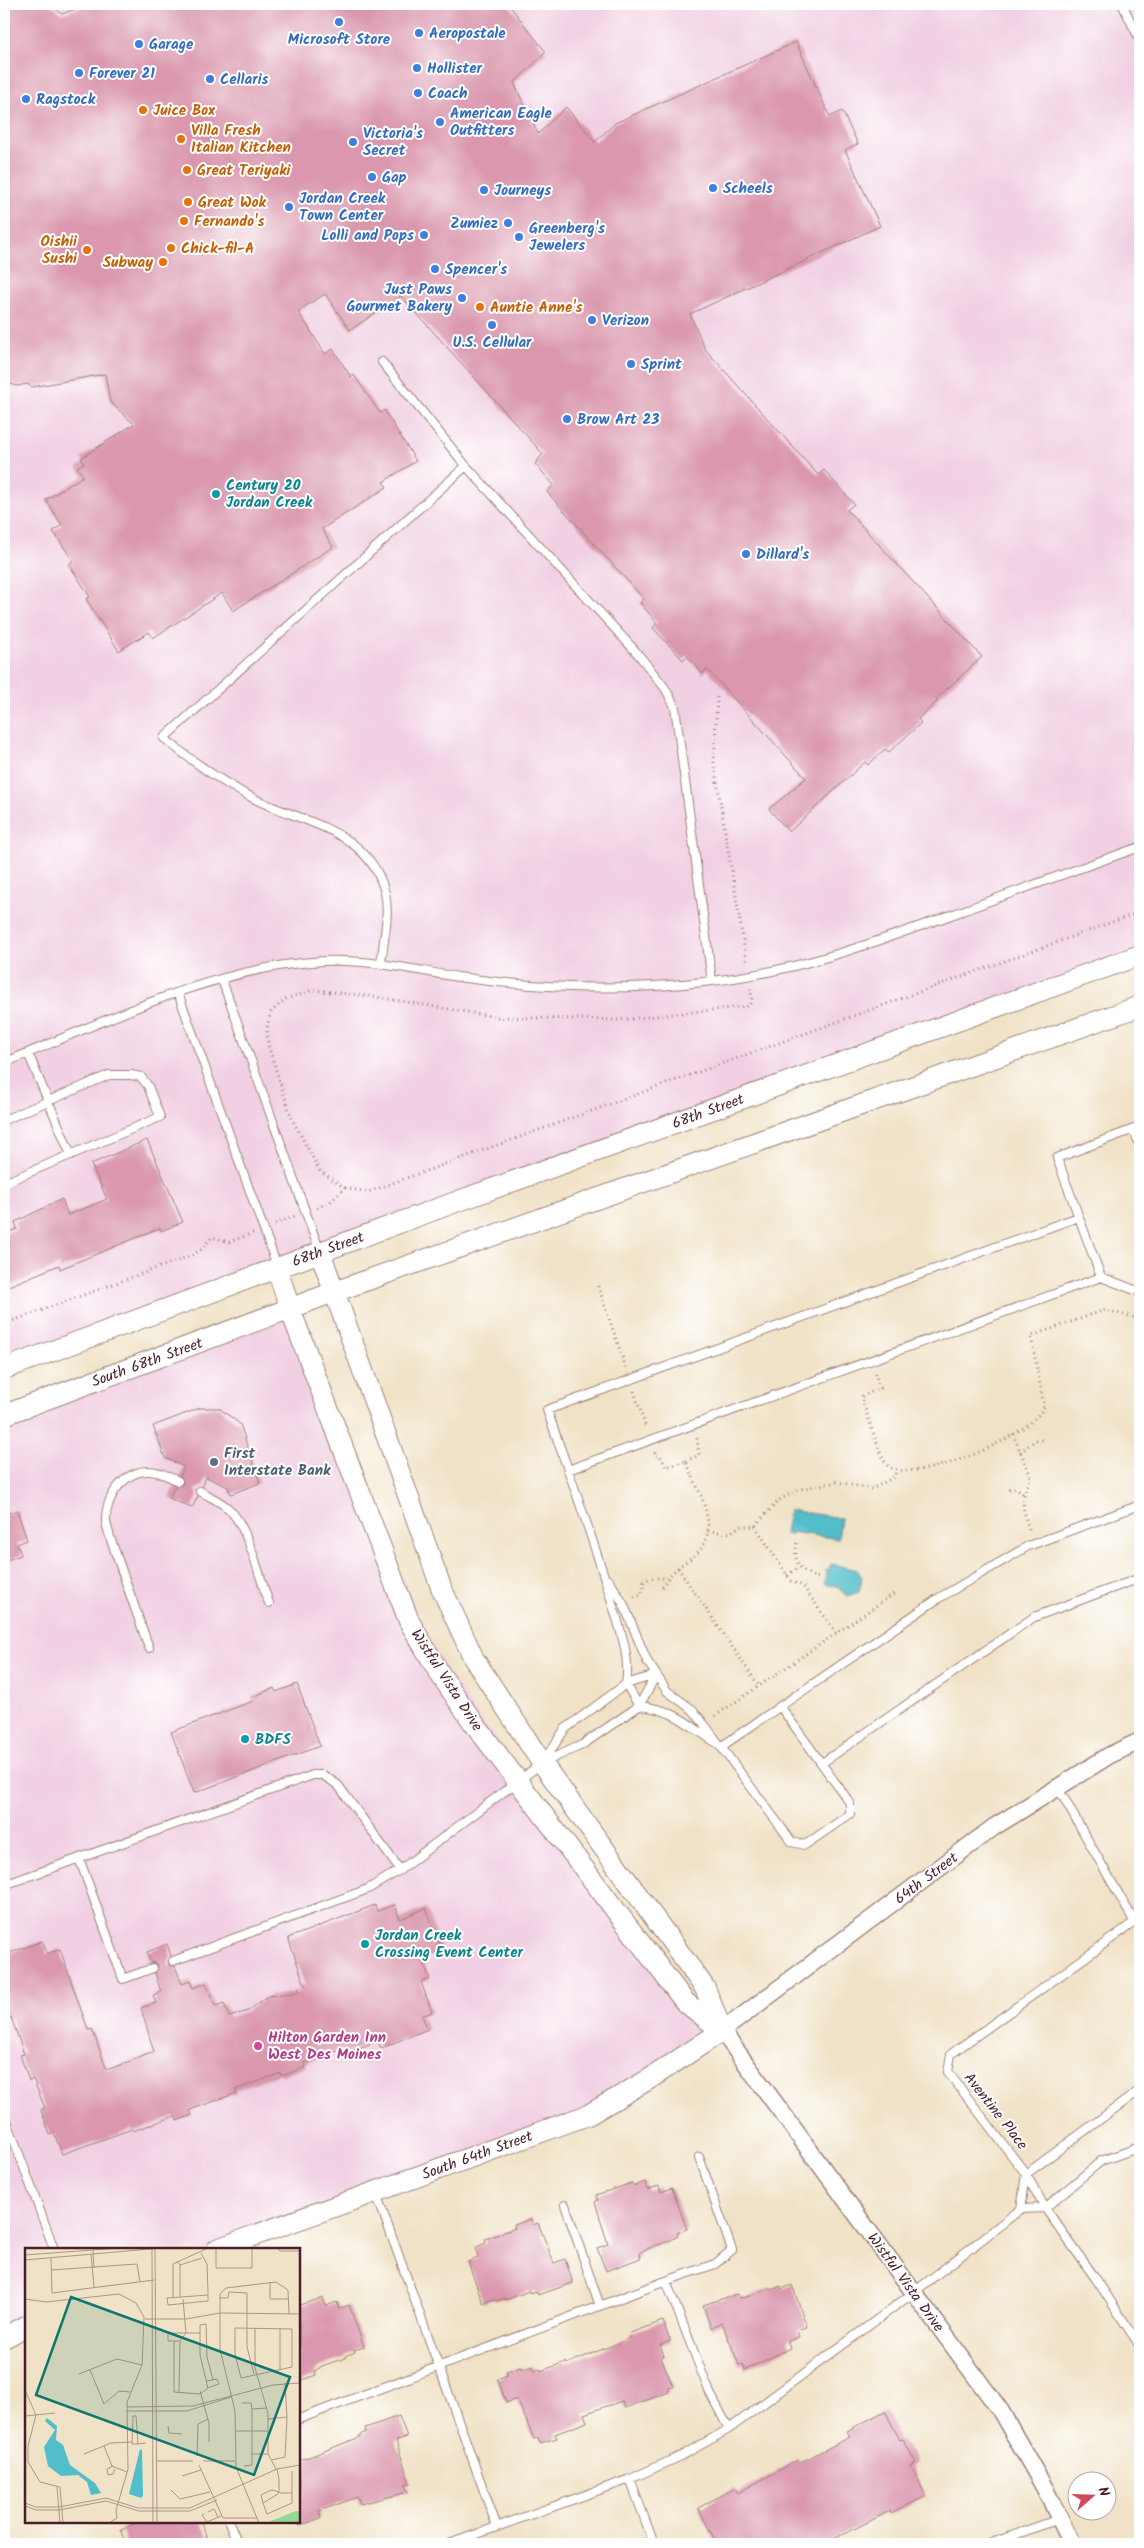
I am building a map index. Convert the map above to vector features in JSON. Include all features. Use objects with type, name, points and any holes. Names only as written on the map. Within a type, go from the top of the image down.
[{"type":"street","name":"68th Street","points":[[277,1268],[1140,955]]},
{"type":"street","points":[[290,1309],[1140,1006]]},
{"type":"street","name":"Wistful Vista Drive","points":[[320,1252],[442,1587],[474,1659],[542,1763],[705,1988],[722,2031],[1000,2410],[1072,2544]]},
{"type":"street","name":"Wistful Vista Drive","points":[[277,1268],[290,1309],[409,1621],[440,1674],[518,1781],[685,2002],[722,2031]]},
{"type":"street","points":[[4,1368],[277,1268]]},
{"type":"street","name":"South 68th Street","points":[[4,1414],[290,1309]]},
{"type":"street","name":"64th Street","points":[[722,2031],[994,1827],[1110,1755],[1140,1741]]},
{"type":"street","name":"South 64th Street","points":[[220,2248],[588,2115],[651,2078],[722,2031]]},
{"type":"street","points":[[4,2338],[25,2327]]},
{"type":"lane","points":[[1122,4],[1140,40]]},
{"type":"lane","points":[[382,362],[466,466],[638,654],[665,688],[675,707],[712,981]]},
{"type":"lane","points":[[381,964],[387,910],[385,892],[366,856],[343,835],[255,800],[202,768],[164,738],[466,466]]},
{"type":"lane","points":[[4,1063],[178,993],[274,966],[326,961],[381,964],[532,986],[622,986],[712,981],[786,968],[885,939],[1140,846]]},
{"type":"lane","points":[[222,980],[320,1252]]},
{"type":"lane","points":[[178,993],[277,1268]]},
{"type":"lane","points":[[28,1053],[71,1155]]},
{"type":"lane","points":[[4,1120],[109,1075],[140,1077],[148,1086],[160,1118],[4,1183]]},
{"type":"lane","points":[[1101,1278],[1057,1158],[1134,1129],[1140,1147]]},
{"type":"lane","points":[[639,1706],[626,1684],[629,1669],[626,1651],[602,1570],[547,1410],[1078,1217]]},
{"type":"lane","points":[[568,1470],[1101,1278],[1140,1292]]},
{"type":"lane","points":[[149,1648],[110,1537],[106,1522],[107,1512],[118,1485],[127,1477],[139,1472],[155,1471],[178,1480]]},
{"type":"lane","points":[[200,1491],[224,1505],[234,1515],[248,1544],[269,1603]]},
{"type":"lane","points":[[722,1746],[938,1598],[1034,1544],[1140,1505]]},
{"type":"lane","points":[[602,1570],[621,1601],[647,1661],[666,1691],[693,1710],[722,1746],[792,1842],[805,1845],[850,1814],[850,1803],[780,1706]]},
{"type":"lane","points":[[822,1763],[1034,1618],[1140,1578]]},
{"type":"lane","points":[[542,1763],[565,1730],[626,1684],[656,1675]]},
{"type":"lane","points":[[173,1961],[368,1890],[400,1870],[542,1763],[582,1745],[639,1706],[656,1675]]},
{"type":"lane","points":[[639,1706],[658,1707],[677,1715],[722,1746]]},
{"type":"lane","points":[[4,1885],[314,1775],[323,1775],[338,1785],[400,1870]]},
{"type":"lane","name":"Aventine Place","points":[[1058,1788],[1137,1919],[951,2054],[948,2072],[1026,2174],[1045,2208],[1096,2279],[1140,2346]]},
{"type":"lane","points":[[79,1858],[123,1979],[153,1968]]},
{"type":"lane","points":[[1021,2209],[1026,2174],[1140,2090]]},
{"type":"lane","points":[[4,2113],[54,2248]]},
{"type":"lane","points":[[449,2544],[630,2480],[681,2456],[729,2429],[913,2293],[1021,2209],[1045,2208],[1101,2161],[1140,2147]]},
{"type":"lane","points":[[300,2419],[714,2264],[732,2250],[699,2157]]},
{"type":"lane","points":[[375,2191],[497,2527]]},
{"type":"lane","points":[[564,2205],[600,2306]]},
{"type":"lane","points":[[666,2281],[710,2393],[729,2429]]},
{"type":"lane","points":[[630,2480],[654,2544]]},
{"type":"lane","points":[[989,2544],[1059,2519]]},
{"type":"lane","points":[[230,2523],[238,2544]]},
{"type":"path","points":[[4,1324],[190,1256],[202,1249],[212,1237],[229,1242],[264,1229],[330,1202],[345,1188],[368,1192],[1140,912]]},
{"type":"path","points":[[870,1361],[880,1388],[861,1397],[885,1463],[896,1471],[908,1472],[942,1466],[1013,1434],[1042,1413],[1044,1406],[1031,1336],[1105,1310],[1140,1320]]},
{"type":"path","points":[[1013,1434],[1031,1477],[1023,1494],[1026,1520],[1034,1544]]},
{"type":"path","points":[[686,1460],[699,1454],[696,1443],[697,1438],[705,1435]]},
{"type":"path","points":[[1020,1452],[1036,1440],[1043,1440]]},
{"type":"path","points":[[708,1531],[730,1533],[740,1526],[755,1526],[778,1501],[800,1489],[837,1482],[872,1489],[894,1477],[896,1471]]},
{"type":"path","points":[[1009,1489],[1017,1488],[1023,1494]]},
{"type":"path","points":[[755,1526],[791,1581],[803,1586],[836,1633]]},
{"type":"path","points":[[797,1543],[794,1554],[799,1567],[811,1576],[819,1578]]},
{"type":"path","points":[[787,1575],[799,1567]]},
{"type":"path","points":[[678,1568],[759,1686]]},
{"type":"path","points":[[621,1601],[642,1594],[644,1582],[650,1578],[666,1578]]},
{"type":"path","points":[[704,1724],[895,1593]]},
{"type":"shaded area","name":"Jordan Creek Town Center","points":[[4,4],[1140,4],[1140,955],[4,1369]]},
{"type":"shaded area","points":[[290,1309],[418,1616],[446,1670],[685,2002],[722,2031],[588,2115],[220,2248],[25,2248],[25,2327],[4,2338],[4,1415]]},
{"type":"water","points":[[789,1510],[841,1518],[838,1539],[792,1532],[791,1535],[785,1534]]},
{"type":"water","points":[[831,1564],[857,1570],[862,1577],[859,1592],[847,1596],[836,1586],[825,1584],[826,1570],[829,1570]]},
{"type":"building","points":[[4,4],[50,4],[62,14],[89,4],[508,4],[546,52],[514,83],[538,134],[566,107],[595,142],[615,123],[796,42],[830,117],[842,111],[858,144],[845,150],[880,226],[690,314],[705,349],[818,475],[824,470],[854,504],[847,510],[982,657],[936,699],[938,701],[918,719],[921,723],[889,752],[885,749],[868,765],[865,762],[789,832],[769,809],[806,778],[707,669],[703,674],[687,656],[683,660],[653,628],[657,623],[640,603],[644,599],[547,492],[554,485],[535,464],[543,454],[401,296],[350,330],[325,294],[298,311],[325,354],[333,349],[351,377],[354,375],[380,413],[384,410],[416,461],[383,482],[387,487],[322,529],[333,547],[233,611],[222,593],[153,638],[149,632],[119,651],[86,599],[90,597],[69,564],[73,561],[53,531],[62,525],[46,500],[83,476],[77,467],[84,463],[81,458],[134,424],[110,402],[105,374],[32,387],[27,384],[17,386],[10,384],[4,379],[7,280],[4,279]]},
{"type":"building","points":[[147,1140],[183,1222],[161,1231],[160,1228],[60,1269],[59,1265],[4,1288],[4,1234],[17,1229],[15,1222],[62,1199],[68,1215],[107,1199],[91,1164]]},
{"type":"building","name":"First Interstate Bank","points":[[200,1408],[219,1408],[240,1424],[260,1483],[231,1494],[228,1487],[206,1477],[203,1486],[195,1489],[198,1496],[192,1508],[169,1498],[175,1486],[183,1484],[180,1476],[184,1467],[165,1458],[153,1426]]},
{"type":"building","points":[[17,1510],[27,1540],[17,1544],[21,1555],[4,1561],[4,1513]]},
{"type":"building","name":"BDFS","points":[[297,1684],[320,1746],[194,1793],[171,1732],[253,1701],[252,1697],[274,1688],[276,1692]]},
{"type":"building","name":"Hilton Garden Inn West Des Moines","points":[[375,1905],[377,1911],[395,1905],[400,1919],[426,1908],[442,1950],[422,1958],[430,1979],[421,1982],[432,2012],[422,2016],[428,2029],[381,2048],[378,2042],[375,2042],[345,2053],[343,2049],[305,2063],[306,2067],[282,2076],[281,2073],[235,2090],[237,2093],[190,2110],[192,2115],[177,2121],[175,2116],[62,2154],[54,2133],[50,2135],[41,2110],[45,2108],[33,2079],[29,2081],[20,2055],[24,2054],[11,2017],[7,2018],[4,2009],[4,1955],[42,1941],[47,1954],[60,1949],[88,2030],[92,2029],[107,2070],[154,2052],[141,2008],[156,2003],[153,1995],[161,1992],[155,1973],[158,1967],[156,1963],[151,1963],[147,1952],[167,1944],[171,1956],[168,1962],[170,1966],[175,1966],[182,1984],[190,1981],[193,1988],[206,1983],[215,2006],[224,2003],[229,2017],[248,2011],[268,1996],[299,1992],[298,1987],[305,1985],[288,1938]]},
{"type":"building","points":[[645,2182],[647,2190],[659,2186],[661,2192],[672,2188],[687,2229],[677,2233],[678,2236],[669,2241],[639,2253],[641,2258],[606,2271],[597,2248],[608,2244],[595,2202],[598,2200],[596,2195],[632,2183],[634,2186]]},
{"type":"building","points":[[531,2219],[533,2225],[538,2223],[554,2263],[565,2259],[573,2283],[538,2295],[536,2291],[530,2293],[529,2291],[505,2300],[505,2298],[495,2301],[494,2299],[483,2303],[468,2262],[478,2258],[476,2247],[486,2243],[485,2239],[515,2228],[514,2225]]},
{"type":"building","points":[[792,2285],[807,2327],[797,2330],[799,2337],[788,2341],[790,2348],[745,2370],[743,2364],[739,2365],[722,2323],[711,2328],[703,2305],[737,2294],[739,2298],[746,2297],[770,2288],[771,2290],[781,2286],[782,2289]]},
{"type":"building","points":[[323,2298],[326,2306],[337,2302],[339,2309],[349,2305],[364,2347],[354,2350],[355,2352],[345,2356],[345,2358],[322,2366],[315,2371],[316,2375],[300,2381],[300,2305]]},
{"type":"building","points":[[663,2321],[670,2341],[660,2345],[664,2356],[661,2357],[673,2387],[668,2388],[669,2392],[625,2408],[622,2401],[584,2414],[587,2422],[555,2434],[557,2438],[540,2443],[538,2437],[534,2439],[517,2399],[506,2403],[497,2379],[507,2375],[506,2372],[521,2367],[522,2370],[533,2366],[534,2371],[540,2369],[541,2371],[565,2362],[566,2364],[623,2341],[631,2337],[630,2333]]},
{"type":"building","points":[[885,2411],[900,2440],[903,2439],[916,2463],[911,2466],[926,2496],[891,2514],[890,2511],[824,2544],[717,2544],[698,2508],[735,2488],[738,2493],[797,2460],[799,2463],[850,2437],[847,2431]]},
{"type":"building","points":[[399,2416],[407,2437],[396,2441],[410,2484],[405,2485],[408,2492],[360,2504],[358,2497],[319,2511],[321,2518],[299,2526],[300,2461],[360,2437],[360,2435],[366,2432],[365,2428]]},
{"type":"building","points":[[137,2523],[201,2523],[209,2544],[127,2544],[121,2529]]},
{"type":"place","name":"Microsoft Store","points":[[339,22]]},
{"type":"place","name":"Aeropostale","points":[[419,33]]},
{"type":"place","name":"Garage","points":[[139,44]]},
{"type":"place","name":"Hollister","points":[[417,68]]},
{"type":"place","name":"Forever 21","points":[[79,73]]},
{"type":"place","name":"Cellaris","points":[[210,79]]},
{"type":"place","name":"Coach","points":[[418,93]]},
{"type":"place","name":"Ragstock","points":[[26,99]]},
{"type":"place","name":"Juice Box","points":[[143,110]]},
{"type":"place","name":"American Eagle Outfitters","points":[[440,122]]},
{"type":"place","name":"Villa Fresh Italian Kitchen","points":[[181,139]]},
{"type":"place","name":"Victoria's Secret","points":[[353,142]]},
{"type":"place","name":"Great Teriyaki","points":[[187,170]]},
{"type":"place","name":"Gap","points":[[372,177]]},
{"type":"place","name":"Scheels","points":[[713,188]]},
{"type":"place","name":"Journeys","points":[[484,190]]},
{"type":"place","name":"Great Wok","points":[[188,202]]},
{"type":"place","name":"Jordan Creek Town Center","points":[[289,207]]},
{"type":"place","name":"Fernando's","points":[[184,221]]},
{"type":"place","name":"Zumiez","points":[[508,223]]},
{"type":"place","name":"Lolli and Pops","points":[[424,235]]},
{"type":"place","name":"Greenberg's Jewelers","points":[[519,237]]},
{"type":"place","name":"Chick-fil-A","points":[[171,248]]},
{"type":"place","name":"Oishii Sushi","points":[[87,250]]},
{"type":"place","name":"Subway","points":[[163,262]]},
{"type":"place","name":"Spencer's","points":[[435,269]]},
{"type":"place","name":"Just Paws Gourmet Bakery","points":[[462,298]]},
{"type":"place","name":"Auntie Anne's","points":[[480,307]]},
{"type":"place","name":"Verizon","points":[[592,320]]},
{"type":"place","name":"U.S. Cellular","points":[[492,325]]},
{"type":"place","name":"Sprint","points":[[631,364]]},
{"type":"place","name":"Brow Art 23","points":[[567,419]]},
{"type":"place","name":"Century 20 Jordan Creek","points":[[216,494]]},
{"type":"place","name":"Dillard's","points":[[746,554]]},
{"type":"place","name":"First Interstate Bank","points":[[214,1462]]},
{"type":"place","name":"BDFS","points":[[245,1739]]},
{"type":"place","name":"Jordan Creek Crossing Event Center","points":[[365,1944]]},
{"type":"place","name":"Hilton Garden Inn West Des Moines","points":[[258,2046]]}]
